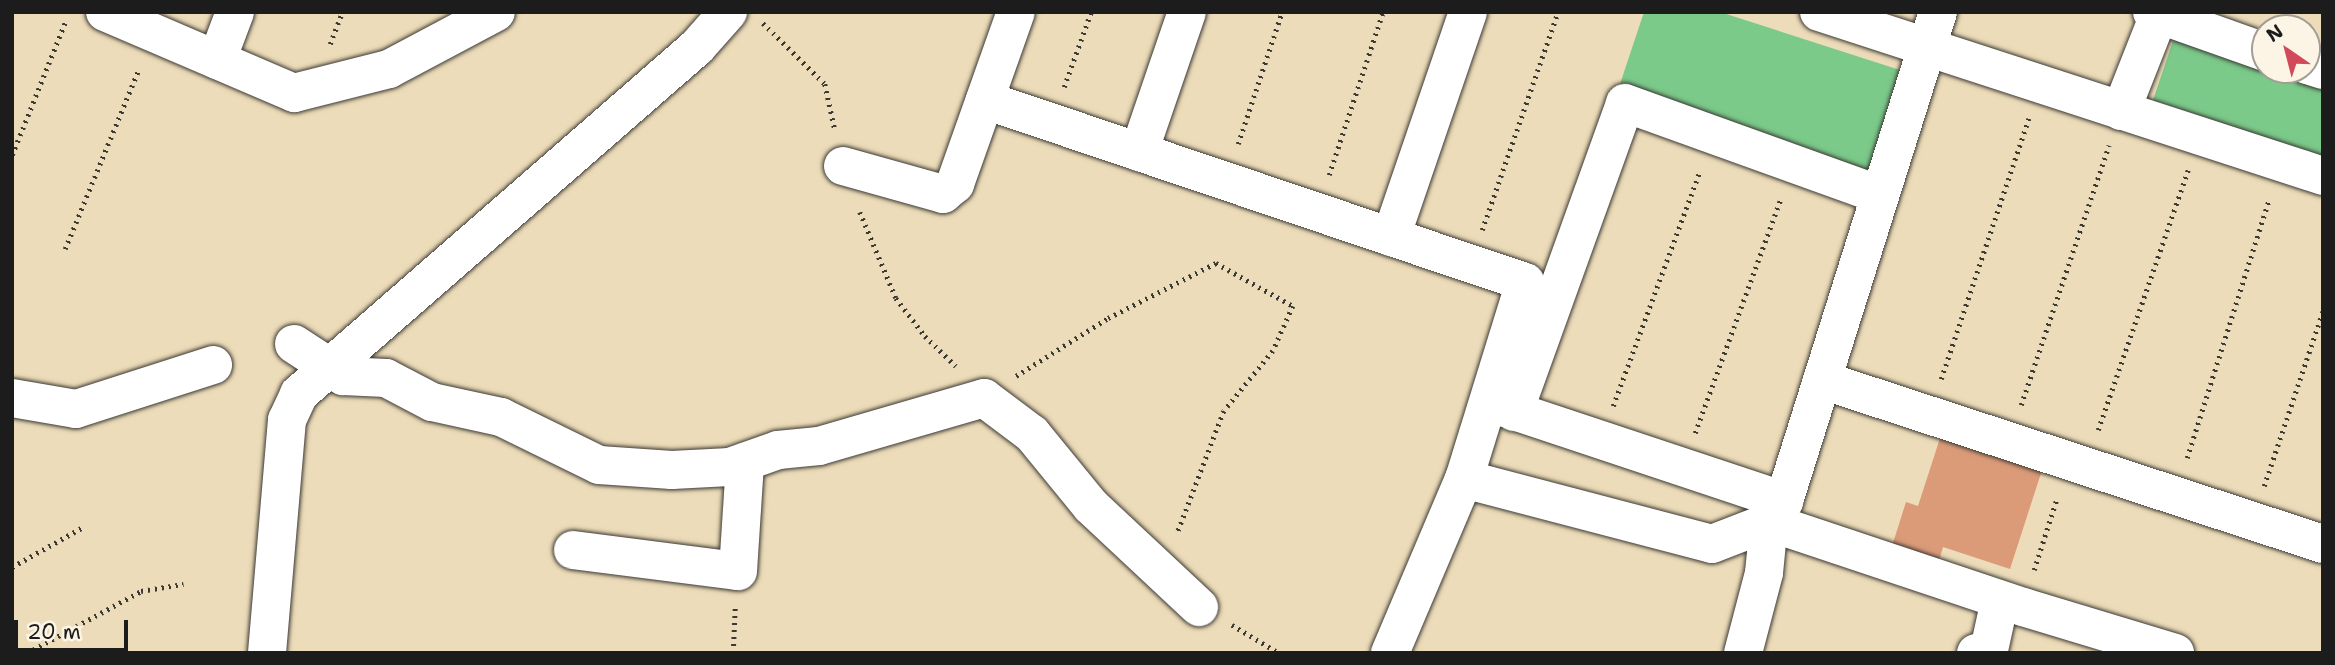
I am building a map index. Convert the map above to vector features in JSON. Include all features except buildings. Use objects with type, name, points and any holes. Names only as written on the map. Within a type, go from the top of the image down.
[{"type":"street","points":[[105,12],[294,93],[389,69],[496,12]]},
{"type":"street","points":[[217,60],[235,12]]},
{"type":"street","points":[[267,653],[286,420],[299,394],[327,368],[361,345],[687,56],[728,12]]},
{"type":"street","points":[[844,166],[943,194],[955,184],[1016,12]]},
{"type":"street","points":[[1139,152],[1187,12]]},
{"type":"street","points":[[1391,237],[1468,12]]},
{"type":"street","points":[[1819,12],[1932,29],[2041,85],[2323,176]]},
{"type":"street","points":[[2121,111],[2157,14],[2251,47]]},
{"type":"street","points":[[1742,653],[1764,573],[1777,511],[1822,380],[1878,194],[1932,29]]},
{"type":"street","points":[[985,100],[1525,282],[1501,407]]},
{"type":"street","points":[[1390,653],[1464,479],[1501,407],[1625,103],[1878,194]]},
{"type":"street","points":[[294,344],[343,376],[386,378],[432,402],[501,417],[599,465],[672,470],[730,467],[984,398],[1032,434],[1091,506],[1199,607]]},
{"type":"street","points":[[12,398],[76,409],[213,365]]},
{"type":"street","points":[[1822,380],[2323,544]]},
{"type":"street","points":[[1501,407],[1683,466],[1777,511],[2011,604],[2175,653]]},
{"type":"street","points":[[573,550],[738,571],[745,462]]},
{"type":"street","points":[[1464,479],[1713,544],[1777,511]]},
{"type":"street","points":[[1976,653],[1989,650],[2011,604]]},
{"type":"path","points":[[12,155],[69,12]]},
{"type":"path","points":[[1051,123],[1091,12]]},
{"type":"path","points":[[1226,181],[1282,12]]},
{"type":"path","points":[[1317,212],[1383,12]]},
{"type":"path","points":[[1470,263],[1558,12]]},
{"type":"path","points":[[65,249],[154,33]]},
{"type":"path","points":[[1940,382],[2041,85]]},
{"type":"path","points":[[2009,441],[2121,111]]},
{"type":"path","points":[[1600,439],[1713,135]]},
{"type":"path","points":[[2011,604],[2077,463],[2200,136]]},
{"type":"path","points":[[2176,496],[2281,162]]},
{"type":"path","points":[[1683,466],[1794,164]]},
{"type":"path","points":[[984,398],[1108,318],[1216,263],[1293,306],[1273,351],[1224,411],[1162,573]]},
{"type":"path","points":[[2252,520],[2323,311]]},
{"type":"path","points":[[12,567],[83,527]]},
{"type":"path","points":[[27,653],[141,591],[183,584]]},
{"type":"path","points":[[1199,607],[1279,653]]},
{"type":"green space","points":[[1644,12],[1720,12],[1903,71],[1869,174],[1617,93]]},
{"type":"green space","points":[[2174,38],[2251,63],[2251,84],[2314,84],[2323,87],[2323,157],[2153,100]]}]
